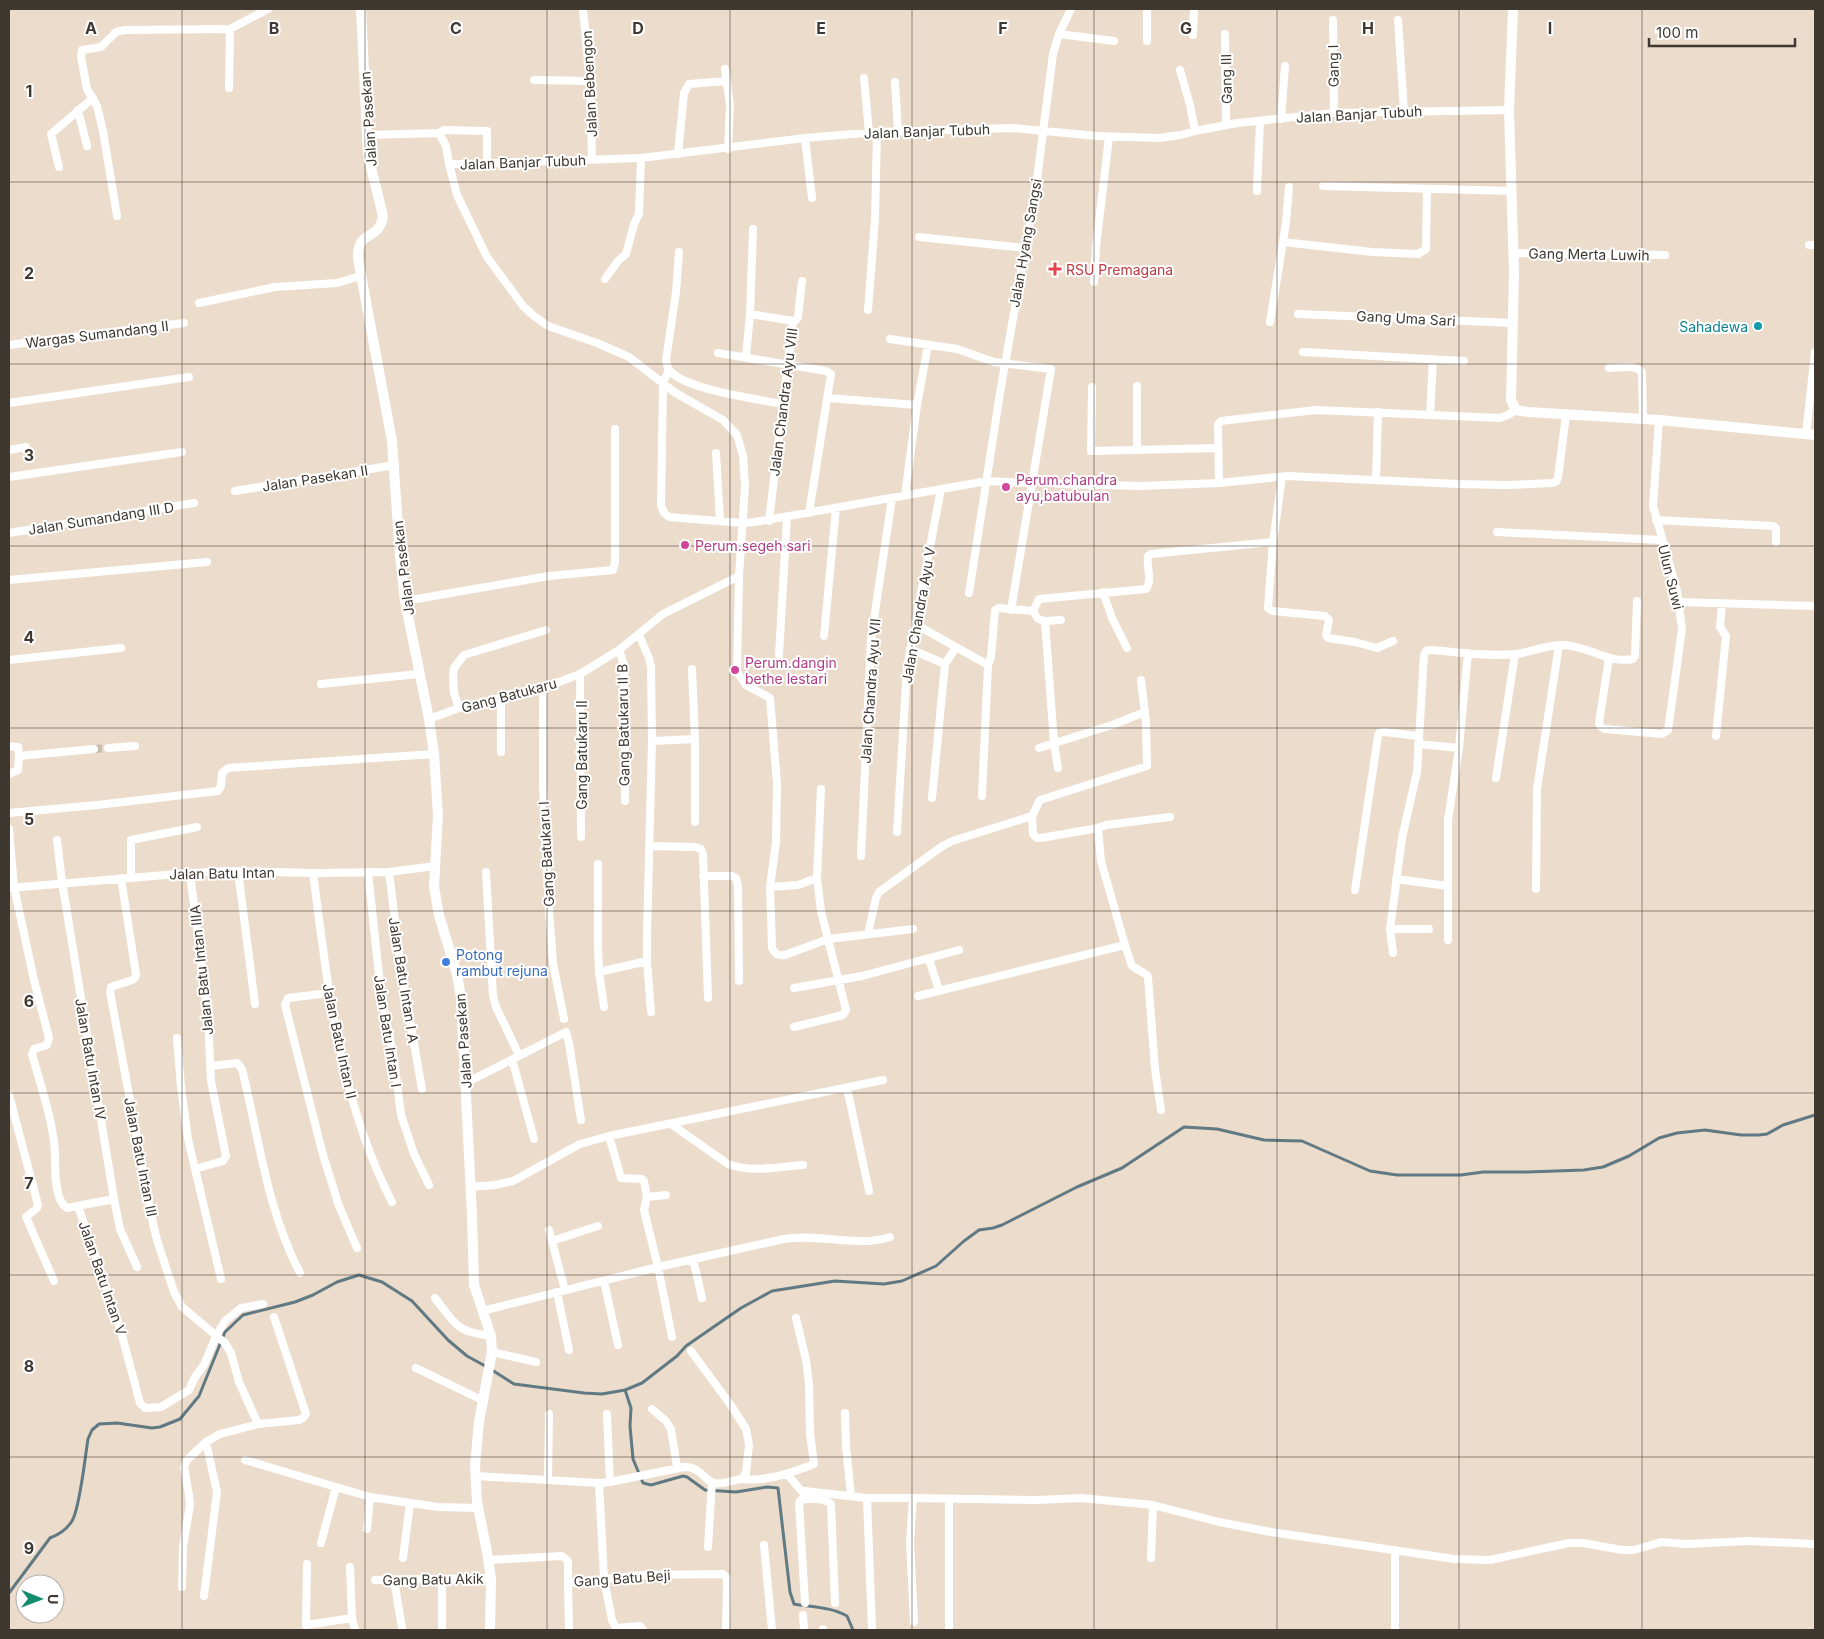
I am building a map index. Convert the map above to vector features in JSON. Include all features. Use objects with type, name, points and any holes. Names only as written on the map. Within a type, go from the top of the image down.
[{"type":"street","points":[[117,216],[103,131],[97,106],[87,89],[81,56],[82,50],[104,46],[116,32],[125,30],[230,29],[268,9]]},
{"type":"street","name":"Jalan Pasekan","points":[[361,9],[366,135],[369,164],[382,216],[382,224],[359,246],[360,276],[392,441],[405,601],[429,719],[434,754],[438,815],[435,894],[455,967],[461,997],[474,1285],[490,1336],[492,1352],[477,1434],[476,1476],[479,1508],[491,1578],[490,1630]]},
{"type":"street","name":"Jalan Bebengon","points":[[583,9],[590,82],[592,159]]},
{"type":"street","name":"Jalan Hyang Sangsi","points":[[969,593],[1044,130],[1053,54],[1059,34],[1071,9]]},
{"type":"street","points":[[1147,9],[1147,41]]},
{"type":"street","points":[[1193,34],[1194,9]]},
{"type":"street","points":[[1513,9],[1509,110],[1513,253],[1511,400],[1516,410]]},
{"type":"street","name":"Gang I","points":[[1333,20],[1334,113]]},
{"type":"street","points":[[1398,20],[1404,112]]},
{"type":"street","points":[[229,88],[230,29]]},
{"type":"street","points":[[1059,34],[1114,41]]},
{"type":"street","name":"Gang III","points":[[1225,34],[1226,124]]},
{"type":"street","points":[[1281,119],[1285,66]]},
{"type":"street","points":[[725,68],[730,105],[728,148]]},
{"type":"street","points":[[1180,70],[1195,131]]},
{"type":"street","points":[[864,78],[873,132],[875,219],[868,310]]},
{"type":"street","points":[[534,80],[590,82]]},
{"type":"street","points":[[678,154],[686,87],[689,84],[727,81]]},
{"type":"street","points":[[895,82],[898,131]]},
{"type":"street","points":[[59,167],[51,134],[93,98]]},
{"type":"street","points":[[78,110],[87,146]]},
{"type":"street","name":"Jalan Banjar Tubuh","points":[[439,133],[446,146],[449,164],[641,158],[805,138],[873,132],[1013,128],[1159,138],[1182,135],[1226,124],[1334,113],[1509,110]]},
{"type":"street","points":[[1257,191],[1260,121]]},
{"type":"street","points":[[366,135],[439,133],[444,130],[487,132],[487,163]]},
{"type":"street","points":[[1094,282],[1108,136]]},
{"type":"street","points":[[805,138],[812,198]]},
{"type":"street","points":[[605,279],[618,260],[626,254],[634,224],[639,214],[641,158]]},
{"type":"street","points":[[449,164],[457,195],[487,257],[523,306],[548,326],[597,343],[629,357],[674,392],[722,420],[737,436],[744,463],[745,486],[739,576],[738,672],[746,685],[770,698],[777,783],[776,842],[770,887],[772,948],[774,952],[778,955],[785,955],[828,938],[913,929]]},
{"type":"street","points":[[1324,186],[1512,191]]},
{"type":"street","points":[[1270,322],[1290,188]]},
{"type":"street","points":[[1283,242],[1372,252],[1418,254],[1426,249],[1427,189]]},
{"type":"street","points":[[746,357],[750,314],[753,229]]},
{"type":"street","points":[[919,237],[1025,248]]},
{"type":"street","points":[[678,252],[676,292],[666,360],[669,370],[674,375],[694,384],[724,394],[782,404]]},
{"type":"street","name":"Gang Merta Luwih","points":[[1513,253],[1664,254]]},
{"type":"street","points":[[199,304],[275,287],[337,283],[360,276]]},
{"type":"street","points":[[793,321],[798,317],[802,280]]},
{"type":"street","name":"Jalan Chandra Ayu VIII","points":[[750,314],[793,321],[769,521]]},
{"type":"street","name":"Gang Uma Sari","points":[[1298,314],[1513,323]]},
{"type":"street","name":"Wargas Sumandang II","points":[[9,345],[184,323]]},
{"type":"street","points":[[890,339],[956,350],[1005,364],[1051,369],[1011,610]]},
{"type":"street","points":[[905,495],[917,405],[928,345]]},
{"type":"street","points":[[1303,352],[1464,361]]},
{"type":"street","points":[[1219,484],[1218,424],[1221,421],[1316,410],[1500,418],[1516,410],[1659,420],[1810,435],[1815,352]]},
{"type":"street","points":[[718,353],[829,372],[831,377],[809,514]]},
{"type":"street","points":[[1430,415],[1433,359]]},
{"type":"street","points":[[1609,368],[1633,367],[1642,372],[1643,419]]},
{"type":"street","points":[[669,370],[663,383],[661,505],[664,513],[669,517],[743,523],[769,521],[987,480],[1032,483]]},
{"type":"street","points":[[9,402],[189,377]]},
{"type":"street","points":[[1137,386],[1137,450]]},
{"type":"street","points":[[1092,387],[1091,451],[1218,448]]},
{"type":"street","points":[[828,398],[917,405]]},
{"type":"street","points":[[1376,480],[1378,412]]},
{"type":"street","points":[[1058,484],[1142,486],[1219,484],[1282,477],[1506,485],[1552,484],[1558,481],[1566,415]]},
{"type":"street","name":"Ulun Suwi","points":[[1609,658],[1601,727],[1614,730],[1666,733],[1682,636],[1679,602],[1652,499],[1659,420]]},
{"type":"street","points":[[405,601],[549,576],[613,570],[615,562],[615,429]]},
{"type":"street","points":[[9,450],[26,447]]},
{"type":"street","points":[[9,477],[182,452]]},
{"type":"street","points":[[716,453],[720,520]]},
{"type":"street","name":"Jalan Pasekan II","points":[[235,491],[395,465]]},
{"type":"street","points":[[1282,477],[1273,542],[1268,606],[1270,610],[1325,616],[1328,620],[1326,635],[1328,638],[1377,648],[1393,641]]},
{"type":"street","name":"Jalan Chandra Ayu V","points":[[897,832],[907,667],[941,489]]},
{"type":"street","name":"Jalan Chandra Ayu VII","points":[[861,856],[871,639],[892,498]]},
{"type":"street","name":"Jalan Sumandang III D","points":[[9,533],[194,503]]},
{"type":"street","points":[[824,636],[836,508]]},
{"type":"street","points":[[779,655],[787,517]]},
{"type":"street","points":[[1656,520],[1773,526],[1776,528],[1776,542]]},
{"type":"street","points":[[1497,532],[1662,540]]},
{"type":"street","points":[[1033,611],[1040,599],[1146,588],[1150,580],[1147,561],[1148,556],[1151,554],[1273,542]]},
{"type":"street","points":[[9,580],[207,562]]},
{"type":"street","name":"Gang Batukaru","points":[[429,719],[459,708],[543,688],[580,674],[619,650],[663,614],[739,576]]},
{"type":"street","points":[[1103,592],[1112,618],[1127,648]]},
{"type":"street","points":[[1393,953],[1390,929],[1396,880],[1417,772],[1424,656],[1426,652],[1430,650],[1515,654],[1559,645],[1574,646],[1609,658],[1629,660],[1635,656],[1637,601]]},
{"type":"street","points":[[1679,602],[1815,606]]},
{"type":"street","points":[[1716,736],[1726,636],[1720,627],[1722,604]]},
{"type":"street","points":[[982,796],[988,665],[991,657],[995,610],[999,608],[1033,611]]},
{"type":"street","points":[[1033,611],[1038,619],[1045,621],[1061,620]]},
{"type":"street","points":[[1045,621],[1054,743],[1058,768]]},
{"type":"street","points":[[915,624],[988,665]]},
{"type":"street","points":[[459,708],[454,693],[453,675],[454,668],[464,655],[546,630]]},
{"type":"street","points":[[639,635],[651,667],[652,741],[647,961],[651,1012]]},
{"type":"street","points":[[1536,889],[1537,789],[1559,645]]},
{"type":"street","points":[[9,660],[121,648]]},
{"type":"street","points":[[932,798],[945,664],[956,648]]},
{"type":"street","points":[[910,649],[945,664]]},
{"type":"street","name":"Gang Batukaru II B","points":[[619,650],[624,665],[625,800]]},
{"type":"street","points":[[1448,940],[1448,820],[1459,748],[1468,652]]},
{"type":"street","points":[[1496,778],[1515,654]]},
{"type":"street","points":[[692,669],[695,739],[695,822]]},
{"type":"street","points":[[321,684],[420,674]]},
{"type":"street","name":"Gang Batukaru II","points":[[580,674],[581,837]]},
{"type":"street","points":[[1141,680],[1148,766],[1045,797],[1036,805],[1032,816],[1033,834],[1037,838],[1106,825],[1170,817]]},
{"type":"street","name":"Gang Batukaru I","points":[[543,688],[543,785],[549,911],[553,963],[564,1019]]},
{"type":"street","points":[[501,699],[501,752]]},
{"type":"street","points":[[1039,748],[1112,725],[1145,712]]},
{"type":"street","points":[[1355,890],[1379,733],[1384,732],[1459,748]]},
{"type":"street","points":[[652,741],[695,739]]},
{"type":"street","points":[[9,746],[18,747],[19,756],[18,770],[9,774]]},
{"type":"street","points":[[108,748],[135,746]]},
{"type":"street","points":[[19,756],[94,749]]},
{"type":"street","points":[[9,813],[218,791],[221,786],[222,773],[228,768],[434,754]]},
{"type":"street","points":[[794,1027],[844,1014],[846,1010],[821,911],[817,878],[821,789]]},
{"type":"street","points":[[868,934],[876,898],[883,888],[941,847],[1032,816]]},
{"type":"street","points":[[130,877],[131,840],[197,827]]},
{"type":"street","points":[[1098,828],[1101,861],[1132,966],[1148,977],[1155,1069],[1161,1110]]},
{"type":"street","points":[[9,829],[12,888]]},
{"type":"street","name":"Jalan Batu Intan IV","points":[[57,840],[62,882],[114,1199],[120,1228],[137,1267]]},
{"type":"street","points":[[649,846],[695,847],[701,850],[703,854],[708,998]]},
{"type":"street","points":[[598,864],[599,972],[604,1007]]},
{"type":"street","name":"Jalan Batu Intan","points":[[12,888],[62,882],[190,873],[238,871],[389,872],[435,866]]},
{"type":"street","points":[[238,871],[255,1004]]},
{"type":"street","name":"Jalan Batu Intan I","points":[[368,872],[381,994],[394,1059],[401,1115],[418,1163],[429,1184]]},
{"type":"street","name":"Jalan Batu Intan I A","points":[[389,872],[401,969],[422,1089]]},
{"type":"street","points":[[486,872],[493,996],[515,1057],[534,1139]]},
{"type":"street","name":"Jalan Batu Intan IIIA","points":[[190,873],[207,1008],[211,1081],[226,1156],[223,1161],[195,1169]]},
{"type":"street","name":"Jalan Batu Intan II","points":[[314,873],[329,993],[341,1055],[358,1123],[377,1172],[392,1202]]},
{"type":"street","points":[[703,876],[732,876],[736,878],[738,886],[739,981]]},
{"type":"street","name":"Jalan Batu Intan III","points":[[120,878],[136,974],[132,980],[111,986],[110,992],[157,1240],[174,1292],[182,1307],[218,1335],[231,1353],[239,1382],[258,1424]]},
{"type":"street","points":[[770,887],[798,885],[817,878]]},
{"type":"street","points":[[1396,880],[1448,886]]},
{"type":"street","name":"Jalan Batu Intan V","points":[[12,888],[49,1038],[47,1045],[34,1049],[32,1054],[52,1131],[57,1189],[62,1206],[67,1208],[78,1206],[120,1328],[140,1403],[148,1409],[161,1407],[189,1390],[195,1377],[204,1365],[218,1335]]},
{"type":"street","points":[[1390,929],[1429,929]]},
{"type":"street","points":[[918,996],[1125,945]]},
{"type":"street","points":[[794,988],[862,976],[959,950]]},
{"type":"street","points":[[929,959],[939,990]]},
{"type":"street","points":[[599,972],[647,961]]},
{"type":"street","points":[[329,993],[288,998],[285,1005],[323,1155],[339,1206],[357,1248]]},
{"type":"street","points":[[466,1083],[566,1032],[581,1120]]},
{"type":"street","points":[[177,1038],[188,1139],[221,1279]]},
{"type":"street","points":[[211,1066],[237,1063],[242,1069],[268,1185],[289,1252],[300,1273]]},
{"type":"street","points":[[470,1187],[513,1181],[580,1144],[609,1136],[883,1080]]},
{"type":"street","points":[[847,1088],[869,1191]]},
{"type":"street","points":[[9,1095],[38,1205],[26,1217],[54,1282]]},
{"type":"street","points":[[671,1124],[728,1164],[737,1168],[754,1170],[803,1164]]},
{"type":"street","points":[[609,1136],[619,1176],[625,1179],[642,1179],[644,1181],[647,1197],[643,1206],[672,1337]]},
{"type":"street","points":[[647,1197],[666,1195]]},
{"type":"street","points":[[78,1206],[114,1199]]},
{"type":"street","points":[[552,1241],[598,1226]]},
{"type":"street","points":[[549,1230],[565,1290]]},
{"type":"street","points":[[482,1312],[658,1267],[794,1238],[869,1242],[890,1237]]},
{"type":"street","points":[[693,1259],[702,1298]]},
{"type":"street","points":[[604,1281],[618,1345]]},
{"type":"street","points":[[557,1292],[569,1350]]},
{"type":"street","points":[[435,1298],[453,1321],[464,1331],[490,1336]]},
{"type":"street","points":[[218,1335],[226,1321],[235,1312],[251,1305],[263,1304]]},
{"type":"street","points":[[182,1587],[183,1547],[190,1505],[190,1495],[184,1467],[186,1460],[206,1442],[220,1434],[258,1424],[299,1420],[306,1414],[274,1317]]},
{"type":"street","points":[[476,1476],[599,1483],[677,1467],[690,1467],[701,1472],[712,1482],[723,1483],[742,1479],[788,1475],[814,1464],[810,1433],[810,1384],[796,1318]]},
{"type":"street","points":[[691,1351],[746,1429],[749,1445],[746,1473],[742,1479]]},
{"type":"street","points":[[492,1352],[536,1362]]},
{"type":"street","points":[[416,1368],[484,1401]]},
{"type":"street","points":[[652,1409],[666,1421],[671,1430],[677,1467]]},
{"type":"street","points":[[845,1413],[851,1496]]},
{"type":"street","points":[[548,1480],[549,1414]]},
{"type":"street","points":[[607,1414],[610,1482]]},
{"type":"street","points":[[204,1596],[217,1492],[206,1442]]},
{"type":"street","points":[[245,1460],[370,1497],[438,1507],[479,1508]]},
{"type":"street","points":[[788,1475],[805,1495],[827,1500],[831,1504],[835,1603]]},
{"type":"street","points":[[708,1547],[712,1482]]},
{"type":"street","points":[[599,1483],[604,1579],[612,1620],[617,1629],[640,1626],[643,1630]]},
{"type":"street","points":[[321,1543],[336,1487]]},
{"type":"street","points":[[805,1495],[867,1498],[1037,1500],[1080,1498],[1153,1505],[1220,1522],[1271,1532],[1477,1561],[1498,1559],[1570,1543],[1583,1543],[1622,1550],[1634,1550],[1661,1542],[1686,1544],[1749,1541],[1815,1544]]},
{"type":"street","points":[[805,1495],[800,1504],[805,1603]]},
{"type":"street","points":[[367,1529],[370,1497]]},
{"type":"street","points":[[867,1498],[872,1630]]},
{"type":"street","points":[[913,1498],[910,1542],[914,1622]]},
{"type":"street","points":[[949,1498],[949,1630]]},
{"type":"street","points":[[403,1558],[410,1503]]},
{"type":"street","points":[[1151,1558],[1153,1505]]},
{"type":"street","points":[[764,1545],[772,1630]]},
{"type":"street","points":[[1395,1550],[1395,1630]]},
{"type":"street","name":"Gang Batu Beji","points":[[488,1560],[562,1556],[568,1563],[568,1583],[641,1575],[723,1574],[727,1578],[726,1628]]},
{"type":"street","points":[[307,1564],[307,1628],[352,1618]]},
{"type":"street","points":[[350,1567],[352,1618],[355,1630]]},
{"type":"street","name":"Gang Batu Akik","points":[[375,1580],[491,1578]]},
{"type":"street","points":[[394,1580],[402,1628]]},
{"type":"street","points":[[442,1580],[442,1630]]},
{"type":"street","points":[[568,1583],[569,1630]]},
{"type":"street","points":[[803,1615],[804,1630]]},
{"type":"waterway","points":[[492,1370],[514,1384],[602,1394],[625,1390],[642,1383],[677,1356],[686,1346],[741,1308],[772,1291],[835,1281],[884,1284],[902,1281],[936,1266],[979,1230],[1002,1225],[1077,1187],[1122,1168],[1184,1127],[1217,1129],[1264,1140],[1302,1141],[1370,1171],[1397,1175],[1461,1175],[1483,1172],[1584,1170],[1603,1167],[1629,1156],[1659,1138],[1677,1133],[1705,1130],[1741,1135],[1767,1134],[1783,1125],[1815,1115]]},
{"type":"waterway","points":[[9,1593],[50,1538],[68,1527],[72,1521],[80,1494],[88,1439],[92,1430],[99,1424],[117,1423],[152,1428],[180,1419],[199,1396],[225,1332],[243,1315],[295,1302],[337,1282],[359,1275],[382,1282],[412,1301],[448,1340],[467,1356],[487,1367]]},
{"type":"waterway","points":[[625,1390],[631,1408],[630,1426],[633,1459],[643,1483],[651,1485],[683,1476],[705,1490],[736,1492],[767,1487],[778,1488],[790,1592],[794,1604],[841,1613],[847,1616],[853,1630]]},
{"type":"tunnel","points":[[94,749],[108,748]]},
{"type":"place","name":"RSU Premagana","points":[[1055,269]]},
{"type":"place","name":"Sahadewa","points":[[1758,326]]},
{"type":"place","name":"Perum.chandra ayu,batubulan","points":[[1006,487]]},
{"type":"place","name":"Perum.segeh sari","points":[[685,545]]},
{"type":"place","name":"Perum.dangin bethe lestari","points":[[735,670]]},
{"type":"place","name":"Potong rambut rejuna","points":[[446,962]]}]
